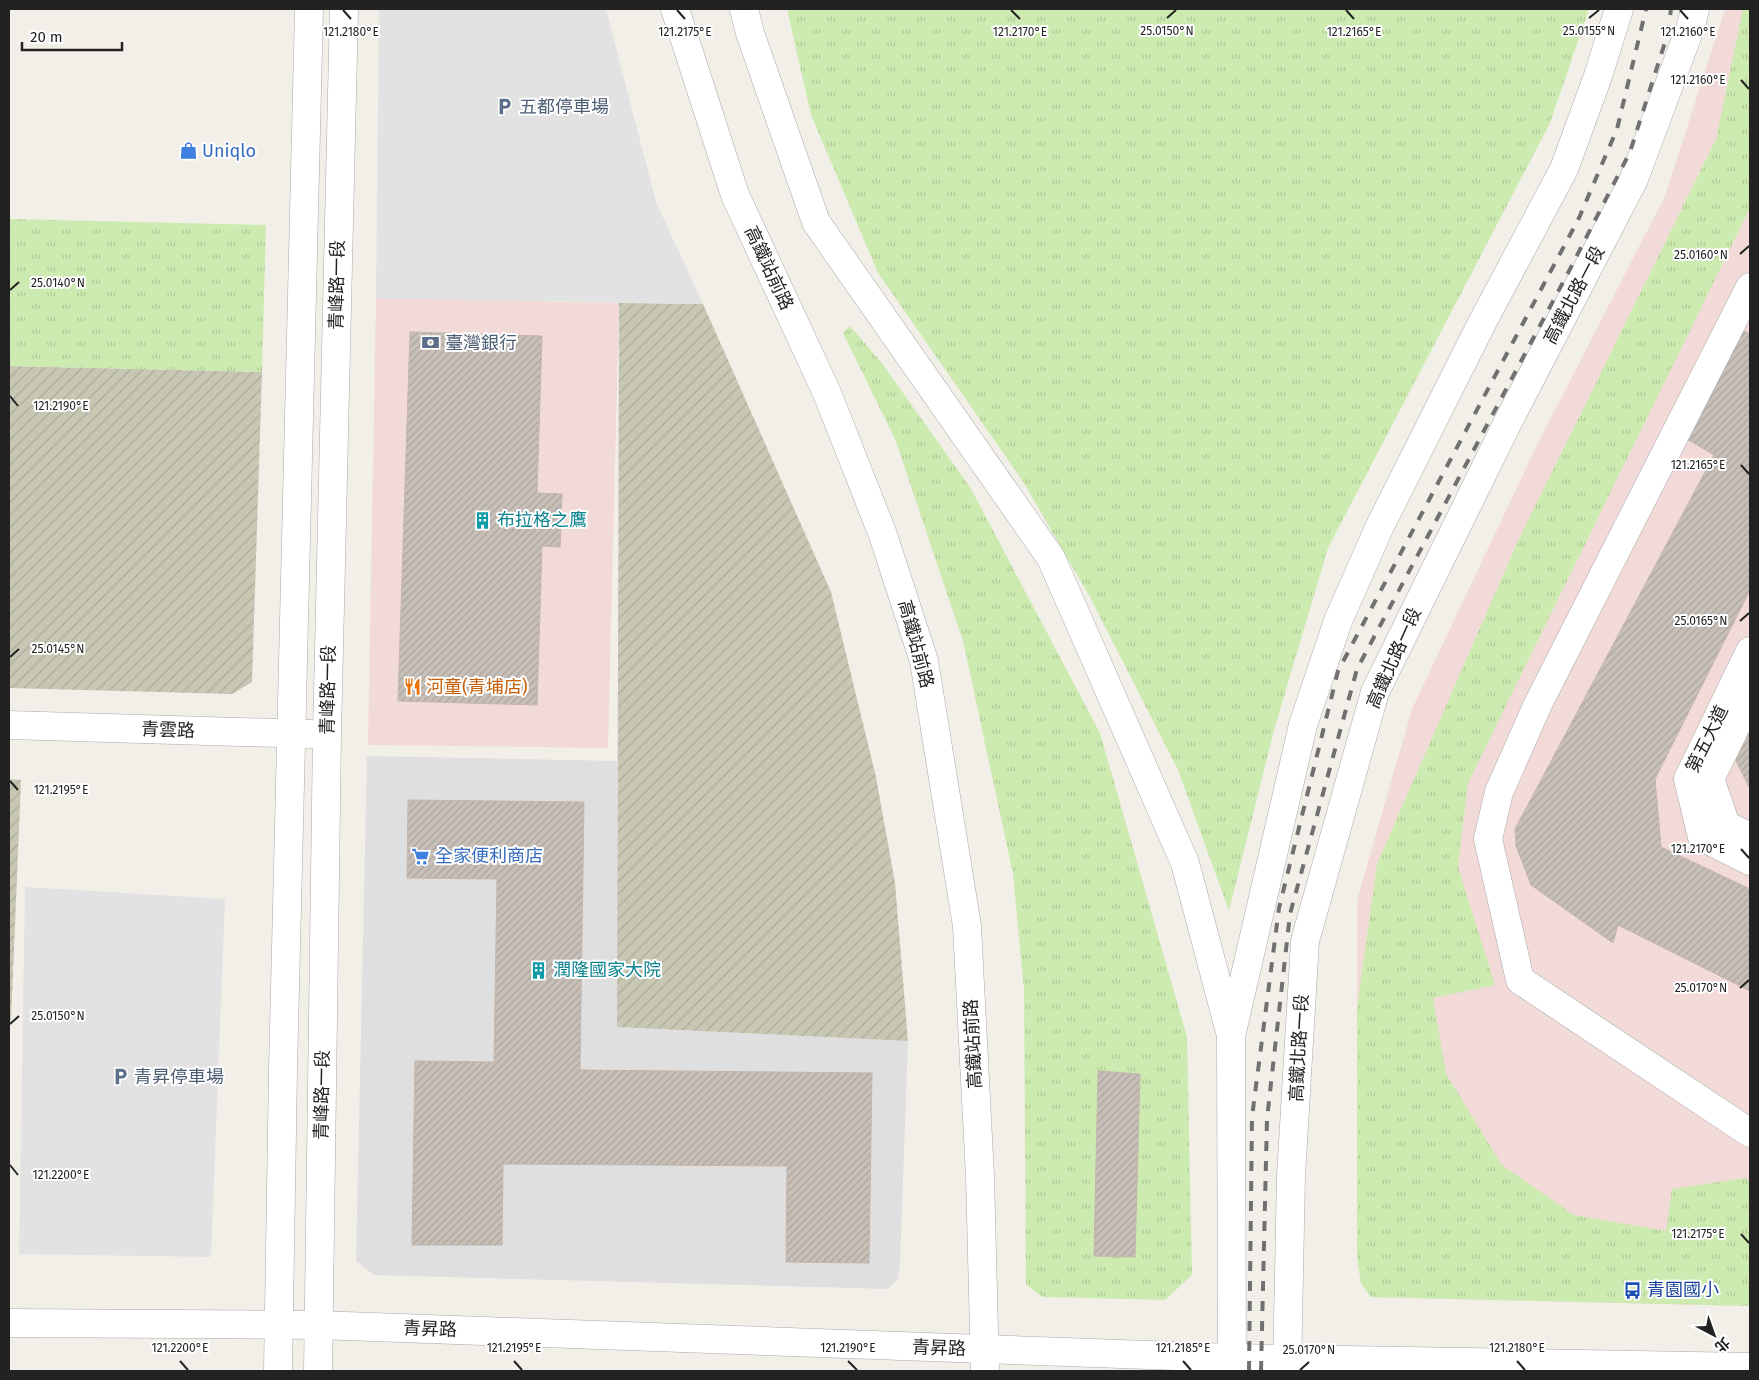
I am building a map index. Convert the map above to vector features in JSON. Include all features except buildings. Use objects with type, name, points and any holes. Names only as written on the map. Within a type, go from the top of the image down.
[{"type":"street","name":"青峰路一段","points":[[278,1371],[283,1070],[309,9]]},
{"type":"street","name":"青峰路一段","points":[[318,1371],[327,734],[344,9]]},
{"type":"street","name":"高鐵站前路","points":[[676,9],[735,195],[827,393],[883,535],[924,661],[967,926],[980,1176],[984,1361]]},
{"type":"street","points":[[744,9],[750,33],[816,222],[1051,558],[1185,863],[1231,1036]]},
{"type":"street","points":[[1232,1365],[1231,1036],[1303,725],[1338,620],[1379,528],[1483,321],[1564,169],[1598,76],[1619,9]]},
{"type":"street","name":"高鐵北路一段","points":[[1287,1365],[1291,1176],[1306,941],[1375,692],[1507,424],[1634,179],[1691,26],[1695,9]]},
{"type":"street","points":[[1750,287],[1538,704],[1499,792],[1488,839],[1520,980],[1750,1133]]},
{"type":"street","name":"第五大道","points":[[1750,651],[1688,778],[1702,837],[1750,861]]},
{"type":"street","name":"第五大道","points":[[1750,698],[1710,779],[1726,825],[1750,836]]},
{"type":"street","name":"青雲路","points":[[9,725],[327,734]]},
{"type":"street","name":"青昇路","points":[[9,1323],[318,1325],[984,1361],[1232,1365],[1750,1367]]},
{"type":"shaded area","name":"五都停車場","points":[[379,9],[606,9],[656,202],[703,304],[376,298]]},
{"type":"shaded area","points":[[1725,9],[1750,9],[1750,1306],[1371,1297],[1361,1283],[1357,1256],[1357,900],[1412,709],[1537,445],[1665,196]]},
{"type":"shaded area","name":"布拉格之鷹","points":[[376,298],[619,303],[608,748],[368,745]]},
{"type":"shaded area","points":[[619,303],[703,304],[831,592],[876,777],[895,883],[908,1041],[617,1027]]},
{"type":"shaded area","points":[[9,366],[262,372],[252,682],[232,694],[9,688]]},
{"type":"shaded area","name":"潤隆國家大院","points":[[367,756],[617,761],[618,1027],[908,1041],[900,1263],[898,1279],[888,1289],[374,1275],[356,1261]]},
{"type":"shaded area","points":[[9,779],[21,780],[11,1021],[9,1020]]},
{"type":"shaded area","name":"青昇停車場","points":[[25,887],[225,899],[211,1257],[19,1254]]},
{"type":"green space","points":[[787,9],[1589,9],[1550,123],[1328,548],[1274,730],[1229,911],[1178,770],[1091,599],[1024,483],[878,273],[811,115]]},
{"type":"green space","points":[[1743,9],[1750,9],[1750,208],[1468,783],[1458,867],[1495,985],[1433,998],[1446,1074],[1502,1165],[1574,1215],[1666,1231],[1672,1189],[1745,1178],[1750,1181],[1750,1306],[1371,1297],[1361,1283],[1357,1256],[1357,1007],[1377,864],[1517,543],[1716,139]]},
{"type":"green space","points":[[9,219],[266,225],[262,372],[9,366]]},
{"type":"green space","points":[[850,326],[881,362],[970,487],[1100,733],[1187,1037],[1192,1275],[1165,1300],[1043,1297],[1026,1285],[1024,990],[1013,874],[963,641],[895,439],[843,333]]},
{"type":"railway","points":[[1249,1371],[1252,1117],[1279,908],[1338,671],[1579,218],[1617,129],[1646,9]]},
{"type":"railway","points":[[1261,1371],[1267,1119],[1290,914],[1357,669],[1568,273],[1630,152],[1668,33],[1671,9]]},
{"type":"place","name":"五都停車場","points":[[505,107]]},
{"type":"place","name":"Uniqlo","points":[[188,151]]},
{"type":"place","name":"臺灣銀行","points":[[431,343]]},
{"type":"place","name":"布拉格之鷹","points":[[483,520]]},
{"type":"place","name":"河童(青埔店)","points":[[412,687]]},
{"type":"place","name":"全家便利商店","points":[[421,856]]},
{"type":"place","name":"潤隆國家大院","points":[[539,970]]},
{"type":"place","name":"青昇停車場","points":[[120,1077]]},
{"type":"place","name":"青園國小","points":[[1633,1290]]}]
